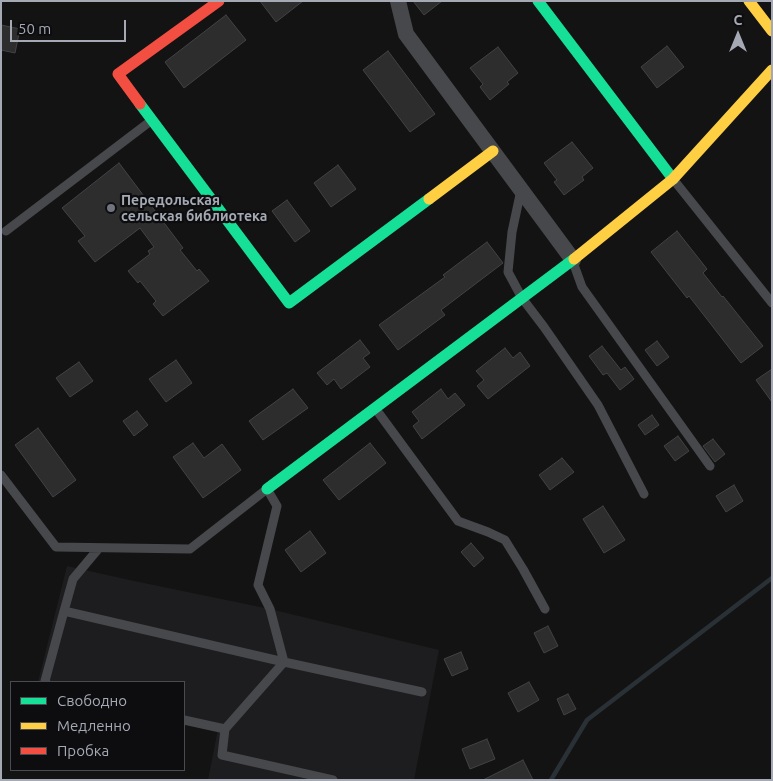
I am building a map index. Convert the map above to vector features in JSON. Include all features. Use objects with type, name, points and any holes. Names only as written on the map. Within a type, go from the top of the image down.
[{"type":"street","points":[[219,1],[118,74],[289,303],[492,151]]},
{"type":"street","points":[[398,1],[406,34],[573,260]]},
{"type":"street","points":[[538,1],[673,179]]},
{"type":"street","points":[[749,1],[772,31]]},
{"type":"street","points":[[267,489],[573,260],[673,179],[772,70]]},
{"type":"lane","points":[[6,231],[153,120]]},
{"type":"lane","points":[[673,179],[772,303]]},
{"type":"lane","points":[[521,189],[512,232],[508,272],[522,298],[598,405],[644,494]]},
{"type":"lane","points":[[573,260],[582,287],[710,466]]},
{"type":"lane","points":[[375,408],[458,521],[504,540],[523,569],[545,609]]},
{"type":"lane","points":[[1,475],[56,547],[190,549],[267,489],[277,506],[258,585],[270,609],[284,662]]},
{"type":"lane","points":[[46,681],[73,579],[99,548]]},
{"type":"lane","points":[[64,611],[422,692]]},
{"type":"lane","points":[[284,662],[225,729],[222,755],[332,780]]},
{"type":"lane","points":[[185,720],[225,729]]},
{"type":"shaded area","points":[[67,566],[270,609],[439,650],[414,780],[208,780],[218,729],[185,721],[185,681],[38,681]]},
{"type":"building","points":[[260,1],[303,1],[276,22]]},
{"type":"building","points":[[413,1],[442,1],[424,15]]},
{"type":"building","points":[[226,15],[246,40],[184,88],[165,62]]},
{"type":"building","points":[[1,25],[20,29],[15,53],[1,50]]},
{"type":"building","points":[[667,46],[684,67],[657,88],[641,67]]},
{"type":"building","points":[[498,47],[518,73],[507,82],[509,84],[490,100],[480,87],[483,84],[470,68]]},
{"type":"building","points":[[388,51],[435,114],[410,132],[363,70]]},
{"type":"building","points":[[572,142],[593,168],[582,177],[584,180],[564,195],[554,182],[557,180],[544,163]]},
{"type":"building","points":[[119,163],[183,248],[180,250],[197,271],[199,269],[209,281],[163,316],[153,304],[156,301],[140,281],[138,283],[128,271],[150,254],[148,251],[154,247],[140,228],[95,262],[78,241],[85,236],[62,208]]},
{"type":"building","points":[[338,165],[356,189],[331,207],[314,183]]},
{"type":"building","points":[[287,200],[310,231],[295,242],[272,211]]},
{"type":"building","points":[[677,231],[707,269],[703,273],[763,346],[741,363],[689,296],[687,298],[651,252]]},
{"type":"building","points":[[487,242],[503,263],[441,310],[445,315],[398,350],[379,325],[445,277],[443,275]]},
{"type":"building","points":[[360,340],[370,353],[363,358],[370,367],[341,389],[334,379],[327,385],[317,373]]},
{"type":"building","points":[[657,341],[669,357],[657,366],[645,350]]},
{"type":"building","points":[[602,346],[621,370],[625,367],[634,379],[620,390],[607,373],[603,375],[589,356]]},
{"type":"building","points":[[505,348],[513,358],[520,352],[530,366],[488,399],[477,386],[484,380],[476,371]]},
{"type":"building","points":[[176,360],[192,383],[166,402],[149,379]]},
{"type":"building","points":[[79,362],[93,381],[70,397],[56,378]]},
{"type":"building","points":[[772,369],[772,402],[756,380]]},
{"type":"building","points":[[293,389],[308,408],[263,440],[249,421]]},
{"type":"building","points":[[441,389],[448,399],[455,393],[465,405],[422,439],[413,426],[419,421],[412,412]]},
{"type":"building","points":[[137,411],[148,425],[134,436],[123,421]]},
{"type":"building","points":[[652,415],[659,425],[645,435],[638,425]]},
{"type":"building","points":[[38,428],[76,480],[53,497],[15,445]]},
{"type":"building","points":[[678,436],[689,451],[675,461],[664,446]]},
{"type":"building","points":[[713,439],[725,454],[715,462],[703,446]]},
{"type":"building","points":[[193,443],[204,458],[222,444],[241,470],[203,498],[173,457]]},
{"type":"building","points":[[370,443],[386,463],[339,500],[323,480]]},
{"type":"building","points":[[562,458],[574,472],[550,490],[539,475]]},
{"type":"building","points":[[734,485],[743,501],[726,512],[716,496]]},
{"type":"building","points":[[603,506],[625,540],[604,553],[583,519]]},
{"type":"building","points":[[310,531],[326,553],[301,572],[285,550]]},
{"type":"building","points":[[471,543],[484,558],[474,567],[461,552]]},
{"type":"building","points":[[548,626],[558,646],[544,653],[534,633]]},
{"type":"building","points":[[461,652],[468,669],[452,676],[444,659]]},
{"type":"building","points":[[529,682],[539,700],[518,712],[508,693]]},
{"type":"building","points":[[568,694],[576,709],[564,715],[557,699]]},
{"type":"building","points":[[487,739],[495,759],[470,769],[462,749]]},
{"type":"building","points":[[523,760],[533,780],[483,780]]},
{"type":"waterway","points":[[551,780],[587,720],[772,578]]},
{"type":"traffic: fast","points":[[538,1],[673,179]]},
{"type":"traffic: fast","points":[[140,104],[289,303],[429,199]]},
{"type":"traffic: fast","points":[[267,489],[574,259]]},
{"type":"traffic: slow","points":[[749,1],[772,31]]},
{"type":"traffic: slow","points":[[574,259],[673,179],[772,70]]},
{"type":"traffic: slow","points":[[429,199],[493,151]]},
{"type":"traffic: jam","points":[[140,104],[118,74],[219,1]]},
{"type":"place","name":"Передольская сельская библиотека","points":[[111,208]]}]
